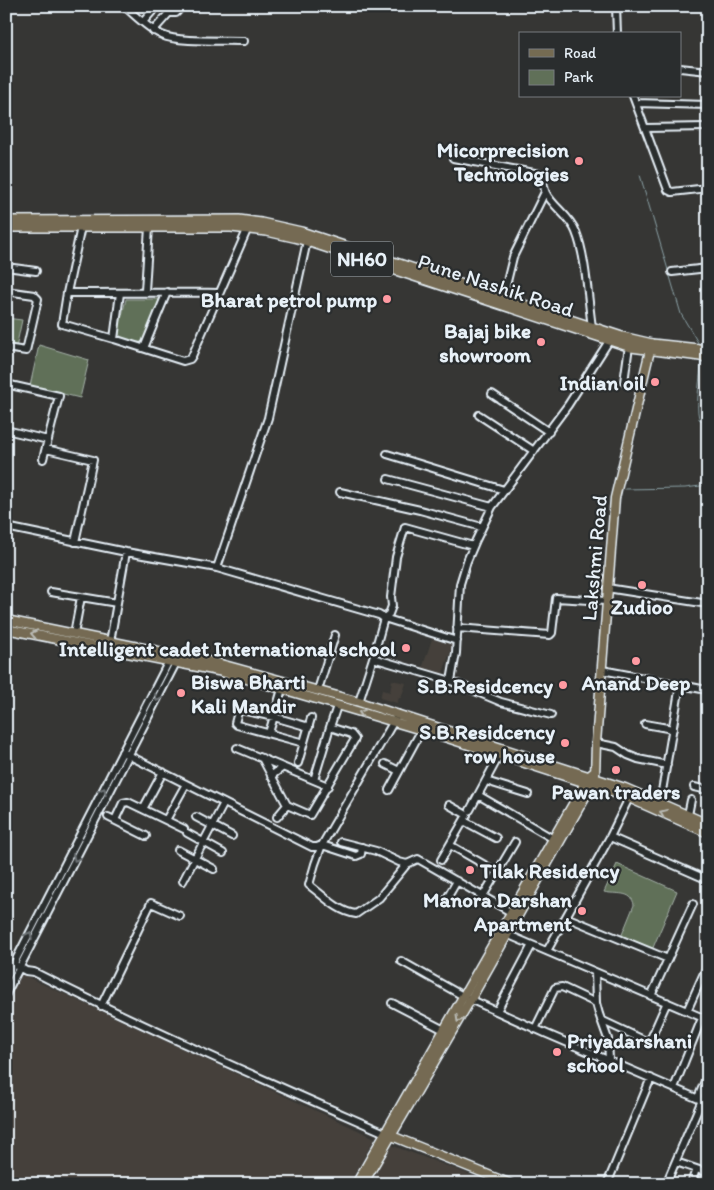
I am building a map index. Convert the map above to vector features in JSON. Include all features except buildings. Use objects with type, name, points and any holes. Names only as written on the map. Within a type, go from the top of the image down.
[{"type":"highway","name":"Pune Nashik Road","points":[[6,220],[205,220],[261,222],[300,232],[651,347],[708,357]]},
{"type":"highway","name":"Pune Nashik Road","points":[[6,227],[248,228],[267,231],[306,241],[629,346],[708,350]]},
{"type":"main road","name":"Lakshmi Road","points":[[591,779],[602,670],[614,498],[651,347]]},
{"type":"main road","points":[[6,620],[236,667],[359,702],[591,779],[708,833]]},
{"type":"main road","points":[[6,629],[218,671],[394,722],[499,756],[625,788],[708,824]]},
{"type":"main road","points":[[363,1184],[388,1135],[591,779]]},
{"type":"main road","points":[[356,1184],[388,1135]]},
{"type":"main road","points":[[388,1135],[511,1184]]},
{"type":"street","points":[[143,22],[157,6]]},
{"type":"street","points":[[153,31],[169,13],[176,13],[182,6]]},
{"type":"street","points":[[616,6],[617,32]]},
{"type":"street","points":[[128,8],[153,31],[171,38],[244,41]]},
{"type":"street","points":[[682,68],[708,71]]},
{"type":"street","points":[[634,98],[670,192],[708,188]]},
{"type":"street","points":[[636,103],[708,105]]},
{"type":"street","points":[[645,128],[708,126]]},
{"type":"street","points":[[453,158],[540,174],[543,179],[545,192],[576,232],[582,254],[592,327]]},
{"type":"street","points":[[503,298],[513,256],[545,192]]},
{"type":"street","points":[[81,227],[62,324],[114,338],[183,361],[190,359],[248,228]]},
{"type":"street","points":[[146,292],[149,227]]},
{"type":"street","points":[[217,568],[268,418],[306,241]]},
{"type":"street","points":[[6,267],[36,271]]},
{"type":"street","points":[[672,272],[708,268]]},
{"type":"street","points":[[6,291],[34,295],[38,299],[26,351],[6,348]]},
{"type":"street","points":[[67,293],[167,292],[219,294]]},
{"type":"street","points":[[144,348],[167,292]]},
{"type":"street","points":[[114,338],[120,293]]},
{"type":"street","points":[[451,681],[460,584],[466,561],[492,508],[582,385],[609,340]]},
{"type":"street","points":[[624,382],[629,346]]},
{"type":"street","points":[[6,384],[59,396],[43,459]]},
{"type":"street","points":[[492,394],[549,432]]},
{"type":"street","points":[[479,415],[534,451]]},
{"type":"street","points":[[6,430],[48,440]]},
{"type":"street","points":[[46,449],[93,460],[75,542]]},
{"type":"street","points":[[387,454],[504,490]]},
{"type":"street","points":[[388,479],[492,508]]},
{"type":"street","points":[[340,492],[405,506],[482,527]]},
{"type":"street","points":[[6,527],[126,552],[217,568],[371,613],[456,641]]},
{"type":"street","points":[[359,702],[384,618],[389,614],[392,606],[391,597],[396,557],[405,527],[473,546]]},
{"type":"street","points":[[110,642],[126,552]]},
{"type":"street","points":[[607,588],[708,604]]},
{"type":"street","points":[[51,592],[117,603]]},
{"type":"street","points":[[74,634],[81,597]]},
{"type":"street","points":[[457,628],[550,635],[552,633],[556,598],[606,601]]},
{"type":"street","points":[[318,690],[335,635]]},
{"type":"street","points":[[6,994],[18,963],[177,654]]},
{"type":"street","points":[[373,658],[451,681],[501,702],[551,715]]},
{"type":"street","points":[[602,670],[707,690]]},
{"type":"street","points":[[660,803],[680,685]]},
{"type":"street","points":[[269,733],[282,689]]},
{"type":"street","points":[[314,780],[338,706]]},
{"type":"street","points":[[304,743],[235,724],[238,712],[241,710],[309,727]]},
{"type":"street","points":[[398,714],[322,845],[309,885],[333,904],[349,913],[356,914],[379,898],[390,882],[399,875],[407,864],[418,858],[514,914]]},
{"type":"street","points":[[298,763],[311,718]]},
{"type":"street","points":[[645,724],[673,729]]},
{"type":"street","points":[[262,758],[286,805],[310,815],[355,738],[351,734],[330,727]]},
{"type":"street","points":[[389,790],[421,731]]},
{"type":"street","points":[[596,743],[616,747],[638,759],[667,765]]},
{"type":"street","points":[[237,748],[328,786]]},
{"type":"street","points":[[126,753],[312,847],[317,848],[322,845],[356,856],[361,854],[362,847]]},
{"type":"street","points":[[470,810],[499,756]]},
{"type":"street","points":[[385,764],[400,771]]},
{"type":"street","points":[[271,776],[283,767]]},
{"type":"street","points":[[143,809],[163,772]]},
{"type":"street","points":[[486,780],[528,794]]},
{"type":"street","points":[[166,820],[186,784]]},
{"type":"street","points":[[694,787],[708,790]]},
{"type":"street","points":[[478,795],[557,841]]},
{"type":"street","points":[[547,951],[610,837],[629,798]]},
{"type":"street","points":[[688,815],[691,800]]},
{"type":"street","points":[[146,836],[111,818],[125,802],[166,820],[222,853]]},
{"type":"street","points":[[183,882],[224,803]]},
{"type":"street","points":[[277,817],[286,805]]},
{"type":"street","points":[[441,860],[467,815],[449,805]]},
{"type":"street","points":[[196,817],[232,836]]},
{"type":"street","points":[[464,821],[496,838]]},
{"type":"street","points":[[610,837],[708,880]]},
{"type":"street","points":[[341,842],[385,854],[407,864]]},
{"type":"street","points":[[483,896],[515,842]]},
{"type":"street","points":[[450,845],[497,872]]},
{"type":"street","points":[[178,850],[214,869]]},
{"type":"street","points":[[446,900],[458,881]]},
{"type":"street","points":[[101,1006],[151,903],[180,916]]},
{"type":"street","points":[[651,996],[693,904]]},
{"type":"street","points":[[566,917],[668,959]]},
{"type":"street","points":[[504,933],[705,1019],[674,1088]]},
{"type":"street","points":[[497,1011],[532,945]]},
{"type":"street","points":[[401,961],[467,998],[702,1100]]},
{"type":"street","points":[[18,963],[26,971],[34,972],[101,1006],[388,1135]]},
{"type":"street","points":[[6,978],[18,963]]},
{"type":"street","points":[[688,1011],[708,964]]},
{"type":"street","points":[[595,972],[596,1003],[608,1039],[609,1060]]},
{"type":"street","points":[[535,1029],[555,988],[562,987],[596,1003]]},
{"type":"street","points":[[601,1020],[648,1042],[667,1002]]},
{"type":"street","points":[[392,1003],[447,1032]]},
{"type":"street","points":[[666,1184],[702,1100],[708,1074]]},
{"type":"street","points":[[607,1184],[652,1078]]},
{"type":"street","points":[[676,1162],[708,1173]]},
{"type":"street","points":[[691,1184],[696,1169]]},
{"type":"shaded area","points":[[432,639],[453,645],[442,675],[422,669]]},
{"type":"shaded area","points":[[392,680],[406,683],[401,698],[399,698],[397,703],[380,698],[382,690],[390,692]]},
{"type":"shaded area","points":[[21,974],[375,1138],[349,1184],[6,1184],[6,1002]]},
{"type":"shaded area","points":[[388,1144],[496,1184],[366,1184]]},
{"type":"green space","points":[[126,299],[159,299],[160,301],[146,338],[141,342],[128,340],[118,332]]},
{"type":"green space","points":[[6,318],[22,320],[16,348],[6,345]]},
{"type":"green space","points":[[39,345],[89,360],[80,398],[30,386]]},
{"type":"green space","points":[[617,864],[677,891],[652,950],[621,937],[634,905],[633,900],[627,895],[604,892]]},
{"type":"waterway","points":[[640,175],[681,314],[700,346]]},
{"type":"waterway","points":[[701,360],[698,412],[699,419],[708,424]]},
{"type":"waterway","points":[[625,489],[685,488],[708,485]]},
{"type":"place","name":"Micorprecision Technologies","points":[[579,161]]},
{"type":"place","name":"Bharat petrol pump","points":[[387,299]]},
{"type":"place","name":"Bajaj bike showroom","points":[[541,342]]},
{"type":"place","name":"Indian oil","points":[[655,382]]},
{"type":"place","name":"Zudioo","points":[[642,585]]},
{"type":"place","name":"Intelligent cadet International school","points":[[406,648]]},
{"type":"place","name":"Anand Deep","points":[[636,661]]},
{"type":"place","name":"S.B.Residcency","points":[[563,685]]},
{"type":"place","name":"Biswa Bharti Kali Mandir","points":[[181,693]]},
{"type":"place","name":"S.B.Residcency row house","points":[[565,743]]},
{"type":"place","name":"Pawan traders","points":[[616,770]]},
{"type":"place","name":"Tilak Residency","points":[[470,870]]},
{"type":"place","name":"Manora Darshan Apartment","points":[[582,911]]},
{"type":"place","name":"Priyadarshani school","points":[[557,1052]]}]
